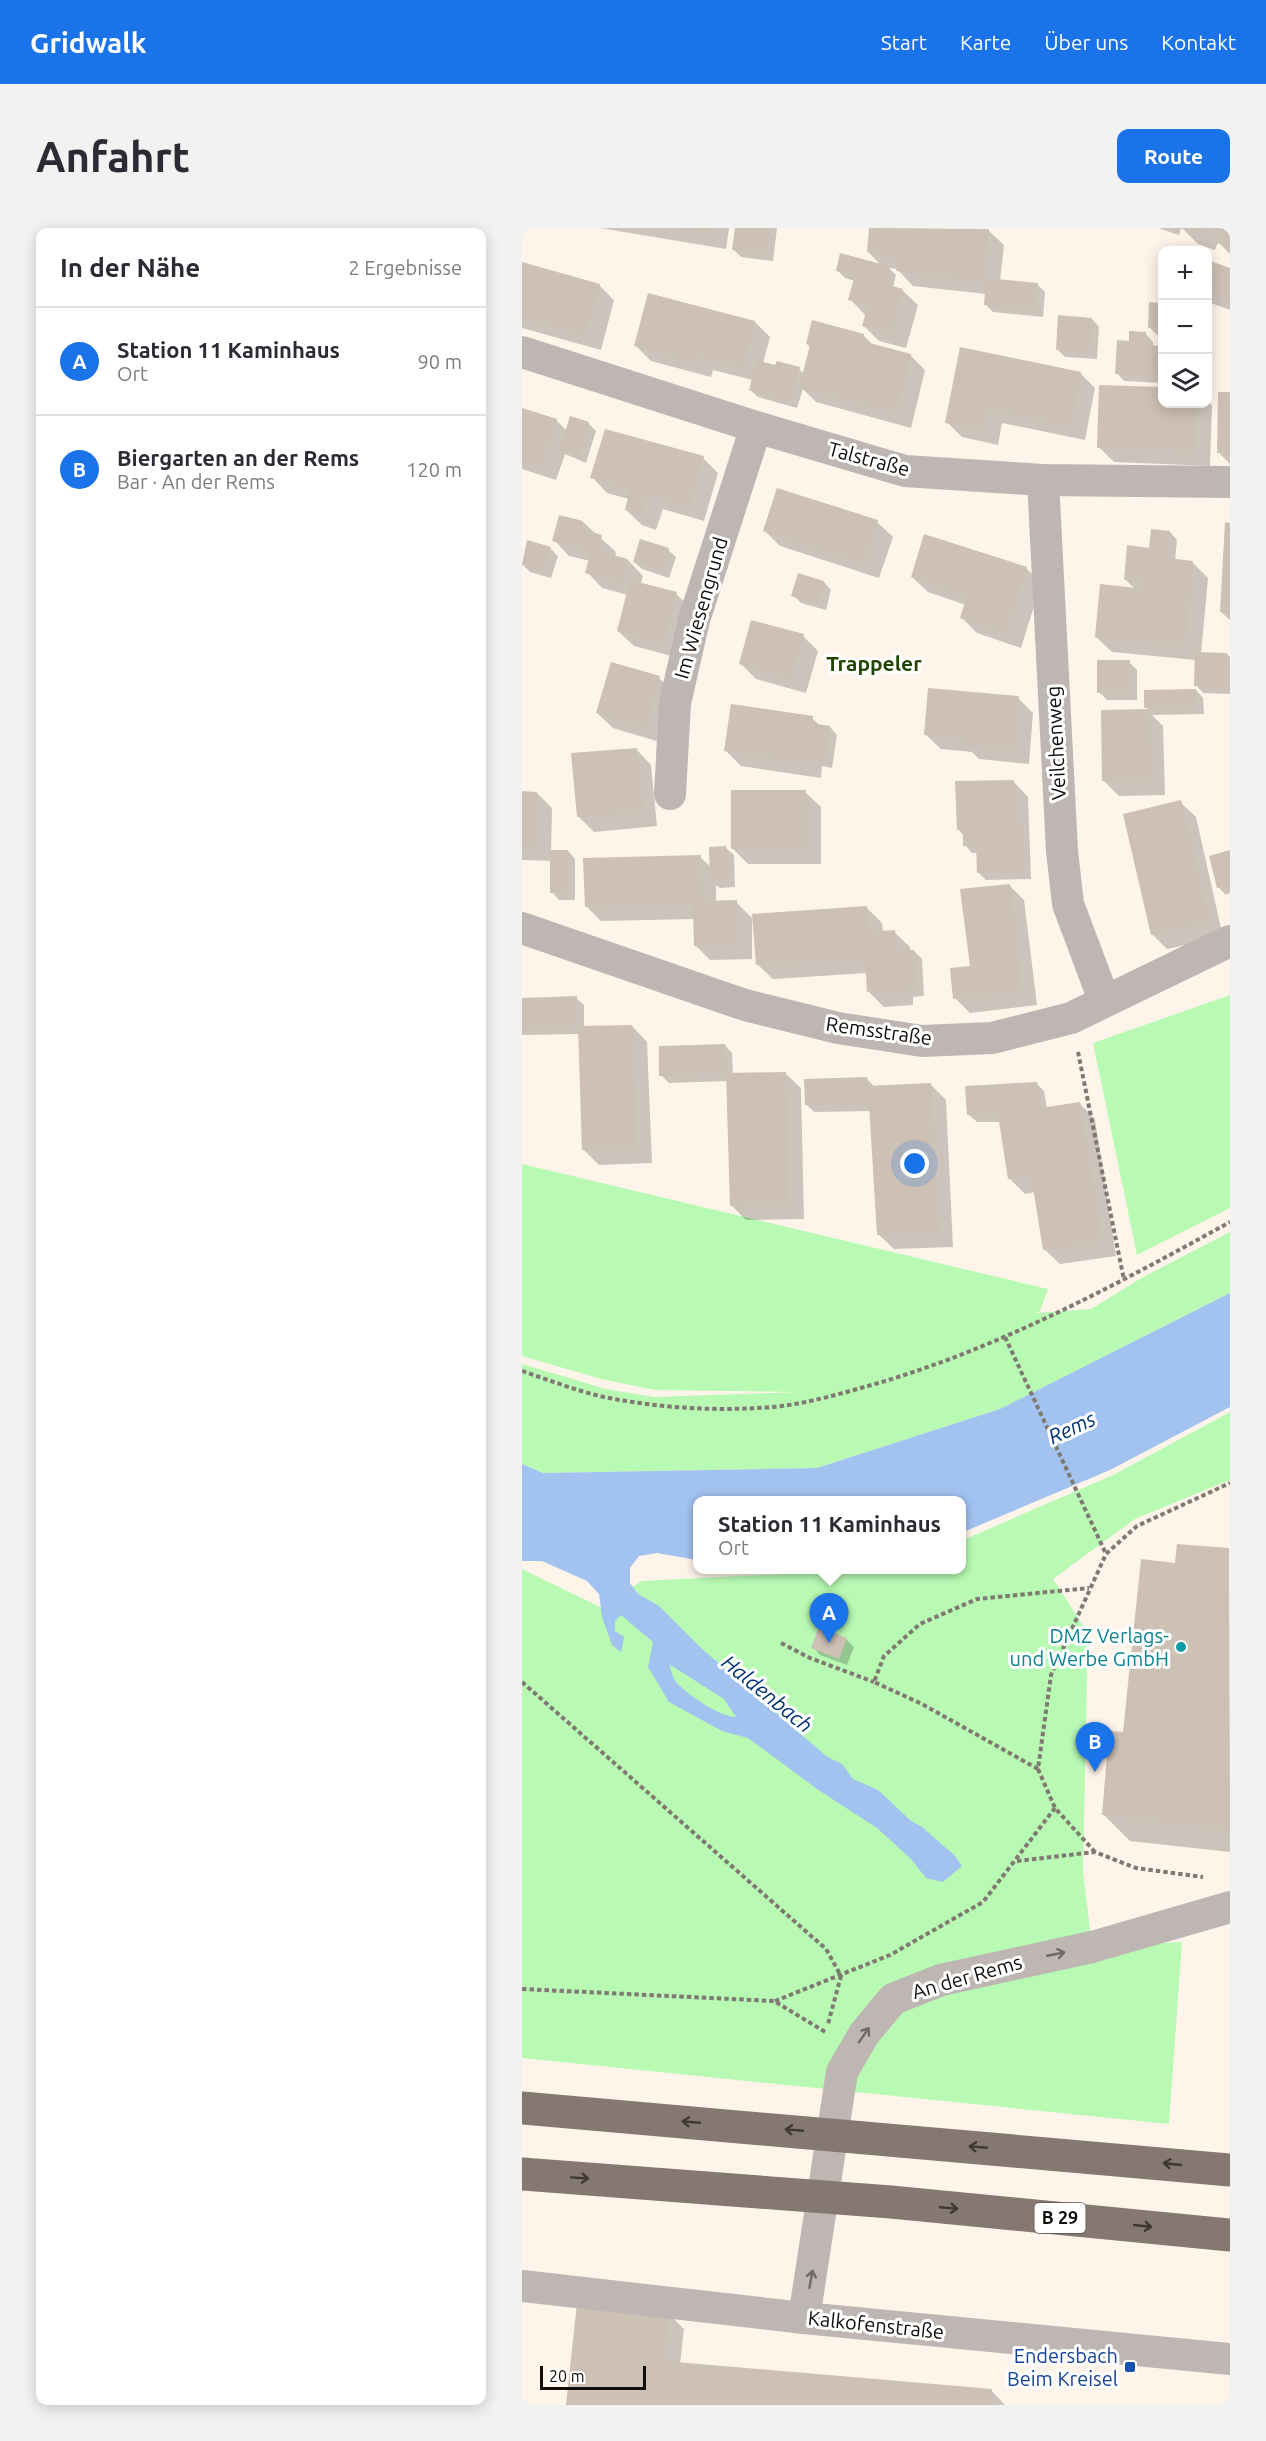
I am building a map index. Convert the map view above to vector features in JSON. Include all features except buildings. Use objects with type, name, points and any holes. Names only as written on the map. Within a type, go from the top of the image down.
[{"type":"highway","points":[[522,2108],[749,2126],[1230,2170]]},
{"type":"highway","name":"B 29","points":[[522,2174],[891,2202],[1230,2235]]},
{"type":"street","name":"Talstraße","points":[[522,352],[756,427],[905,471],[1043,480],[1230,482]]},
{"type":"street","name":"Im Wiesengrund","points":[[670,794],[675,703],[694,620],[756,427]]},
{"type":"street","name":"Veilchenweg","points":[[1043,480],[1062,851],[1068,904],[1104,1000]]},
{"type":"street","name":"Remsstraße","points":[[522,928],[745,1005],[838,1028],[921,1041],[992,1038],[1071,1018],[1230,940]]},
{"type":"street","name":"An der Rems","points":[[804,2318],[842,2072],[864,2034],[893,1999],[942,1980],[1092,1947],[1230,1907]]},
{"type":"street","name":"Kalkofenstraße","points":[[522,2286],[804,2318],[1230,2360]]},
{"type":"path","points":[[1071,1018],[1124,1280]]},
{"type":"path","points":[[522,1371],[603,1397],[681,1407],[759,1408],[827,1398],[927,1369],[1005,1337],[1124,1280],[1230,1222]]},
{"type":"path","points":[[1005,1337],[1106,1554]]},
{"type":"path","points":[[1211,1878],[1136,1868],[1095,1852],[1056,1808],[1038,1768],[1051,1675],[1106,1554],[1137,1526],[1230,1483]]},
{"type":"path","points":[[874,1682],[884,1656],[920,1624],[977,1599],[1090,1588]]},
{"type":"path","points":[[781,1643],[810,1658],[874,1682],[922,1704],[1038,1768]]},
{"type":"path","points":[[522,1682],[826,1949],[841,1976],[826,2031],[842,2072]]},
{"type":"path","points":[[522,1989],[774,2001],[890,1955],[983,1902],[1056,1808]]},
{"type":"path","points":[[1016,1861],[1095,1852]]},
{"type":"path","points":[[774,2001],[826,2031]]},
{"type":"green space","points":[[1230,995],[1230,1208],[1137,1255],[1093,1043]]},
{"type":"green space","points":[[522,1164],[1048,1289],[1040,1311],[1035,1313],[1091,1309],[1143,1277],[1230,1232],[1230,1293],[1000,1409],[817,1468],[543,1473],[522,1464],[522,1364],[606,1389],[654,1397],[799,1392],[655,1390],[601,1379],[522,1356]]},
{"type":"green space","points":[[1230,1412],[1230,1480],[1135,1519],[1053,1579],[1088,1633],[1083,1871],[1092,1946],[1182,1942],[1169,2124],[522,2058],[522,1569],[600,1607],[642,1581],[781,1574],[966,1574],[966,1539],[1113,1475]]},
{"type":"water","name":"Rems","points":[[1230,1293],[1230,1407],[1110,1470],[966,1531],[966,1496],[693,1496],[693,1559],[657,1553],[639,1556],[630,1568],[630,1583],[638,1594],[659,1606],[701,1648],[826,1756],[842,1764],[853,1779],[878,1790],[911,1821],[922,1827],[954,1855],[962,1866],[943,1882],[926,1878],[911,1859],[877,1828],[817,1789],[748,1738],[722,1731],[669,1702],[648,1667],[653,1642],[621,1615],[615,1621],[615,1631],[624,1637],[621,1652],[612,1645],[602,1617],[599,1594],[587,1581],[542,1561],[522,1561],[522,1464],[543,1473],[817,1468],[1000,1409]],"holes":[[[669,1664],[724,1699],[736,1717],[712,1709],[688,1693],[675,1680]]]},
{"type":"place","name":"Station 11 Kaminhaus","points":[[829,1643]]},
{"type":"place","name":"DMZ Verlags- und Werbe GmbH","points":[[1181,1647]]},
{"type":"place","name":"Biergarten an der Rems","points":[[1095,1772]]},
{"type":"place","name":"Endersbach Beim Kreisel","points":[[1130,2367]]},
{"type":"district","name":"Trappeler","points":[[874,664]]},
{"type":"water label","name":"Haldenbach","points":[[767,1694]]}]
